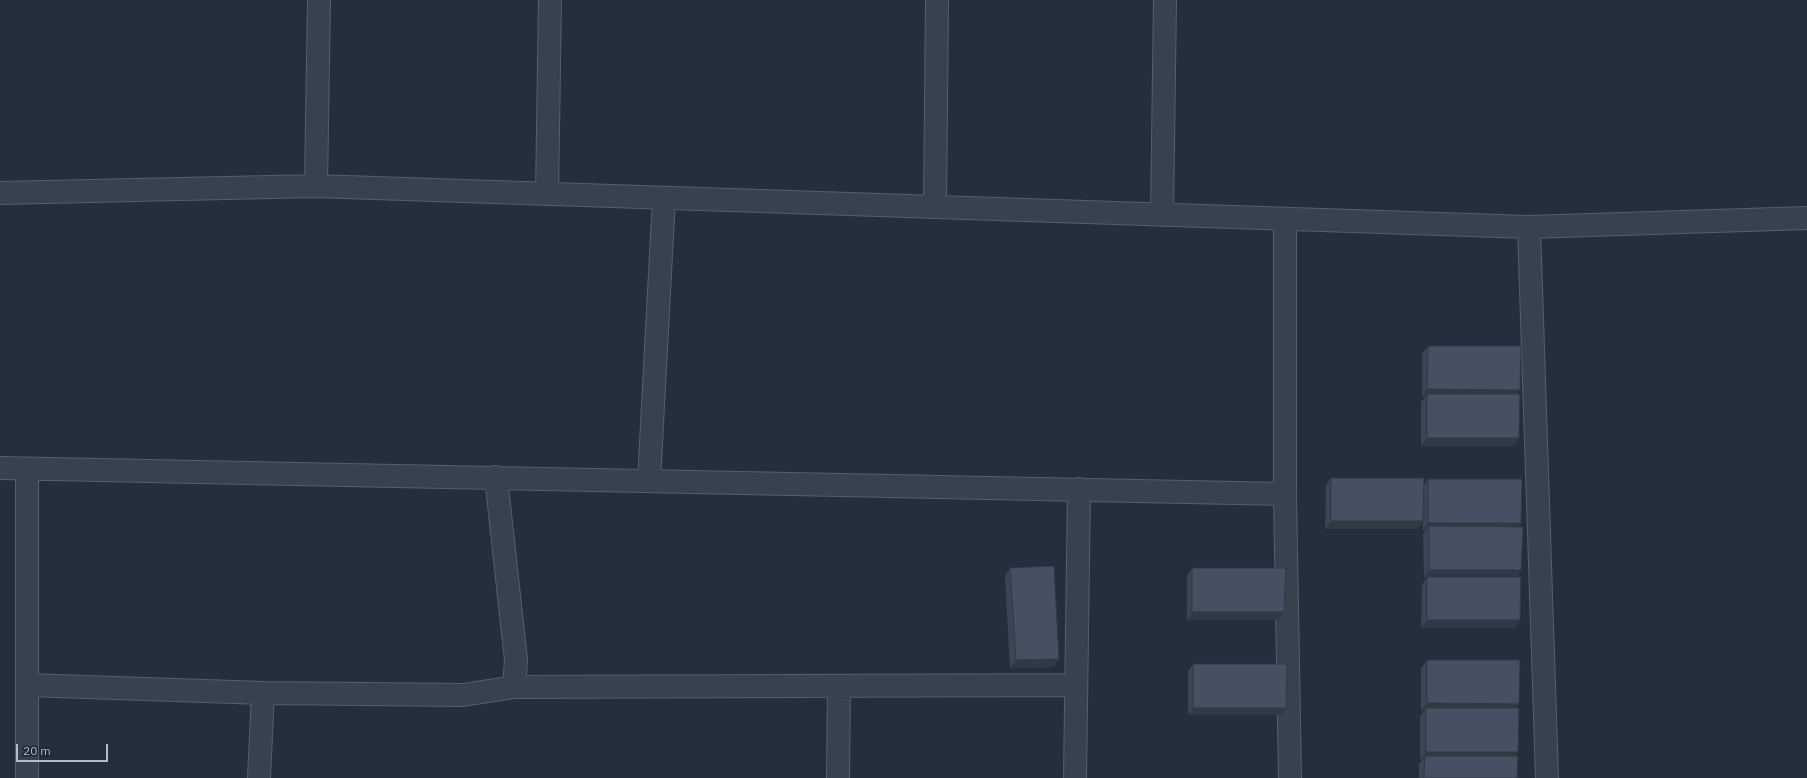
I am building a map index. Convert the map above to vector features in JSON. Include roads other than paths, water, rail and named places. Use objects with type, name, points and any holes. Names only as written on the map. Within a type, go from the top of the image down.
[{"type":"street","points":[[316,186],[319,0]]},
{"type":"street","points":[[547,194],[550,0]]},
{"type":"street","points":[[936,0],[936,207]]},
{"type":"street","points":[[1162,215],[1165,0]]},
{"type":"street","points":[[0,193],[316,186],[1529,227],[1807,218]]},
{"type":"street","points":[[650,480],[664,198]]},
{"type":"street","points":[[1285,219],[1285,494],[1290,778]]},
{"type":"street","points":[[1529,227],[1547,778]]},
{"type":"street","points":[[0,468],[1285,494]]},
{"type":"street","points":[[27,469],[27,778]]},
{"type":"street","points":[[496,477],[516,660],[514,687]]},
{"type":"street","points":[[1075,778],[1079,490]]},
{"type":"street","points":[[27,685],[263,693],[463,695],[514,687],[1076,685]]},
{"type":"street","points":[[838,778],[839,686]]},
{"type":"street","points":[[259,778],[263,693]]}]
